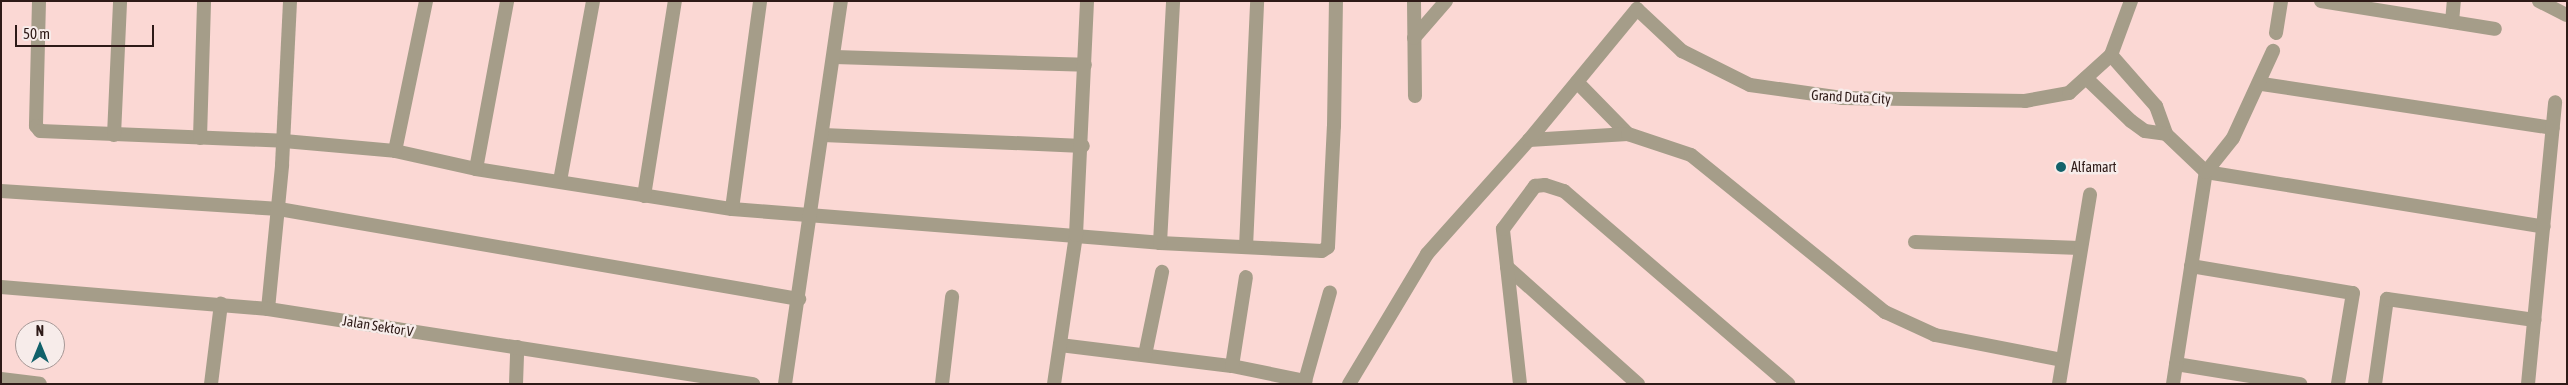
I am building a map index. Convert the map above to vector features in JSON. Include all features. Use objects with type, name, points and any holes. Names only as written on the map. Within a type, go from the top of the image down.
[{"type":"street","points":[[40,1],[37,128],[114,135],[200,138],[395,151],[476,169],[810,220],[1076,235],[1160,243],[1322,251],[1328,247],[1336,1]]},
{"type":"street","points":[[114,135],[120,1]]},
{"type":"street","points":[[200,138],[204,1]]},
{"type":"street","points":[[268,309],[279,209],[290,1]]},
{"type":"street","points":[[395,151],[426,1]]},
{"type":"street","points":[[476,169],[507,1]]},
{"type":"street","points":[[560,182],[592,1]]},
{"type":"street","points":[[644,196],[675,1]]},
{"type":"street","points":[[732,209],[760,1]]},
{"type":"street","points":[[785,384],[835,57],[841,1]]},
{"type":"street","points":[[1054,384],[1076,235],[1083,146],[1087,1]]},
{"type":"street","points":[[1160,243],[1173,1]]},
{"type":"street","points":[[1246,248],[1257,1]]},
{"type":"street","points":[[1414,1],[1415,96]]},
{"type":"street","points":[[1414,38],[1446,1]]},
{"type":"street","name":"Grand Duta City","points":[[1349,384],[1427,254],[1529,140],[1635,5],[1682,51],[1750,84],[1792,94],[2026,101],[2069,93],[2111,55],[2131,1]]},
{"type":"street","points":[[2276,33],[2280,1]]},
{"type":"street","points":[[2321,1],[2495,29]]},
{"type":"street","points":[[2452,22],[2454,1]]},
{"type":"street","points":[[2539,1],[2567,15]]},
{"type":"street","points":[[2173,384],[2206,172],[2233,138],[2262,84],[2273,51]]},
{"type":"street","points":[[2111,55],[2156,106],[2166,134],[2206,172],[2544,227]]},
{"type":"street","points":[[835,57],[1085,65]]},
{"type":"street","points":[[2086,78],[2131,121],[2146,131],[2166,134]]},
{"type":"street","points":[[1576,82],[1628,134]]},
{"type":"street","points":[[2262,84],[2553,128]]},
{"type":"street","points":[[2528,384],[2555,102]]},
{"type":"street","points":[[823,134],[1083,146]]},
{"type":"street","points":[[1529,140],[1628,134],[1691,155],[1714,170],[1851,289],[1908,324],[1935,335],[2062,360]]},
{"type":"street","points":[[1520,384],[1503,229],[1535,186],[1564,191],[1788,384]]},
{"type":"street","points":[[1,191],[279,209],[799,299]]},
{"type":"street","points":[[2059,384],[2090,195]]},
{"type":"street","points":[[1915,242],[2080,248]]},
{"type":"street","points":[[2191,266],[2353,292],[2338,384]]},
{"type":"street","points":[[1507,267],[1638,384]]},
{"type":"street","points":[[1146,355],[1162,272]]},
{"type":"street","points":[[1232,366],[1246,277]]},
{"type":"street","name":"Jalan Sektor V","points":[[1,287],[268,309],[753,384]]},
{"type":"street","points":[[1060,345],[1232,366],[1308,379],[1330,292]]},
{"type":"street","points":[[942,384],[952,297]]},
{"type":"street","points":[[2375,384],[2387,299],[2535,320]]},
{"type":"street","points":[[211,384],[221,304]]},
{"type":"street","points":[[516,384],[517,347]]},
{"type":"street","points":[[2176,364],[2300,384]]},
{"type":"street","points":[[1,380],[40,384]]},
{"type":"place","name":"Alfamart","points":[[2061,167]]}]
